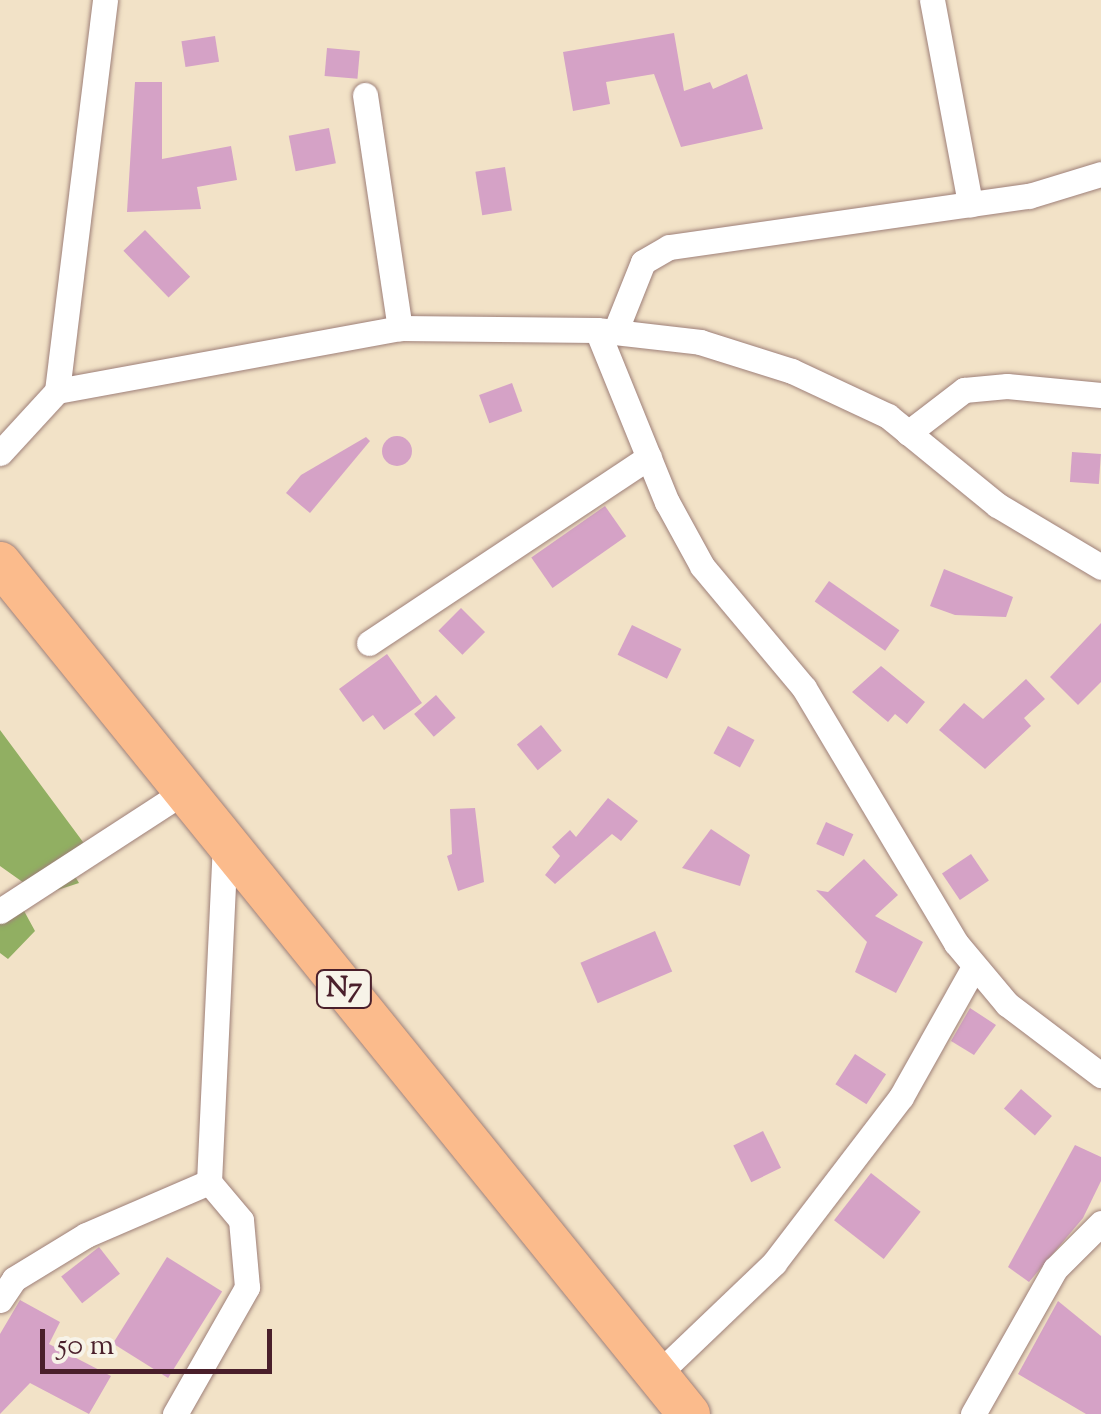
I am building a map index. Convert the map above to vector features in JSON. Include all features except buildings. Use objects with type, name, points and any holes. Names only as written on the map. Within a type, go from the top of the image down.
[{"type":"highway","name":"N7","points":[[0,563],[690,1414]]},
{"type":"street","points":[[0,453],[57,391],[105,0]]},
{"type":"street","points":[[932,0],[970,204]]},
{"type":"street","points":[[365,95],[400,328]]},
{"type":"street","points":[[1101,174],[1029,196],[669,247],[643,262],[606,331],[649,457],[702,566],[804,688],[974,966],[1006,1004],[1101,1075]]},
{"type":"street","points":[[57,391],[400,328],[606,331],[700,342],[792,371],[888,416],[997,506],[1101,567]]},
{"type":"street","points":[[908,433],[964,390],[1007,386],[1101,395]]},
{"type":"street","points":[[369,643],[649,457]]},
{"type":"street","points":[[0,911],[183,792]]},
{"type":"street","points":[[175,1414],[247,1287],[241,1220],[210,1182],[225,841]]},
{"type":"street","points":[[658,1374],[774,1264],[901,1096],[974,966]]},
{"type":"street","points":[[0,1300],[14,1279],[86,1235],[210,1182]]},
{"type":"street","points":[[972,1414],[1055,1269],[1101,1223]]},
{"type":"green space","points":[[0,730],[86,846],[65,860],[79,883],[39,896],[23,909],[35,931],[8,959],[0,953],[0,897],[24,883],[0,866]]}]
